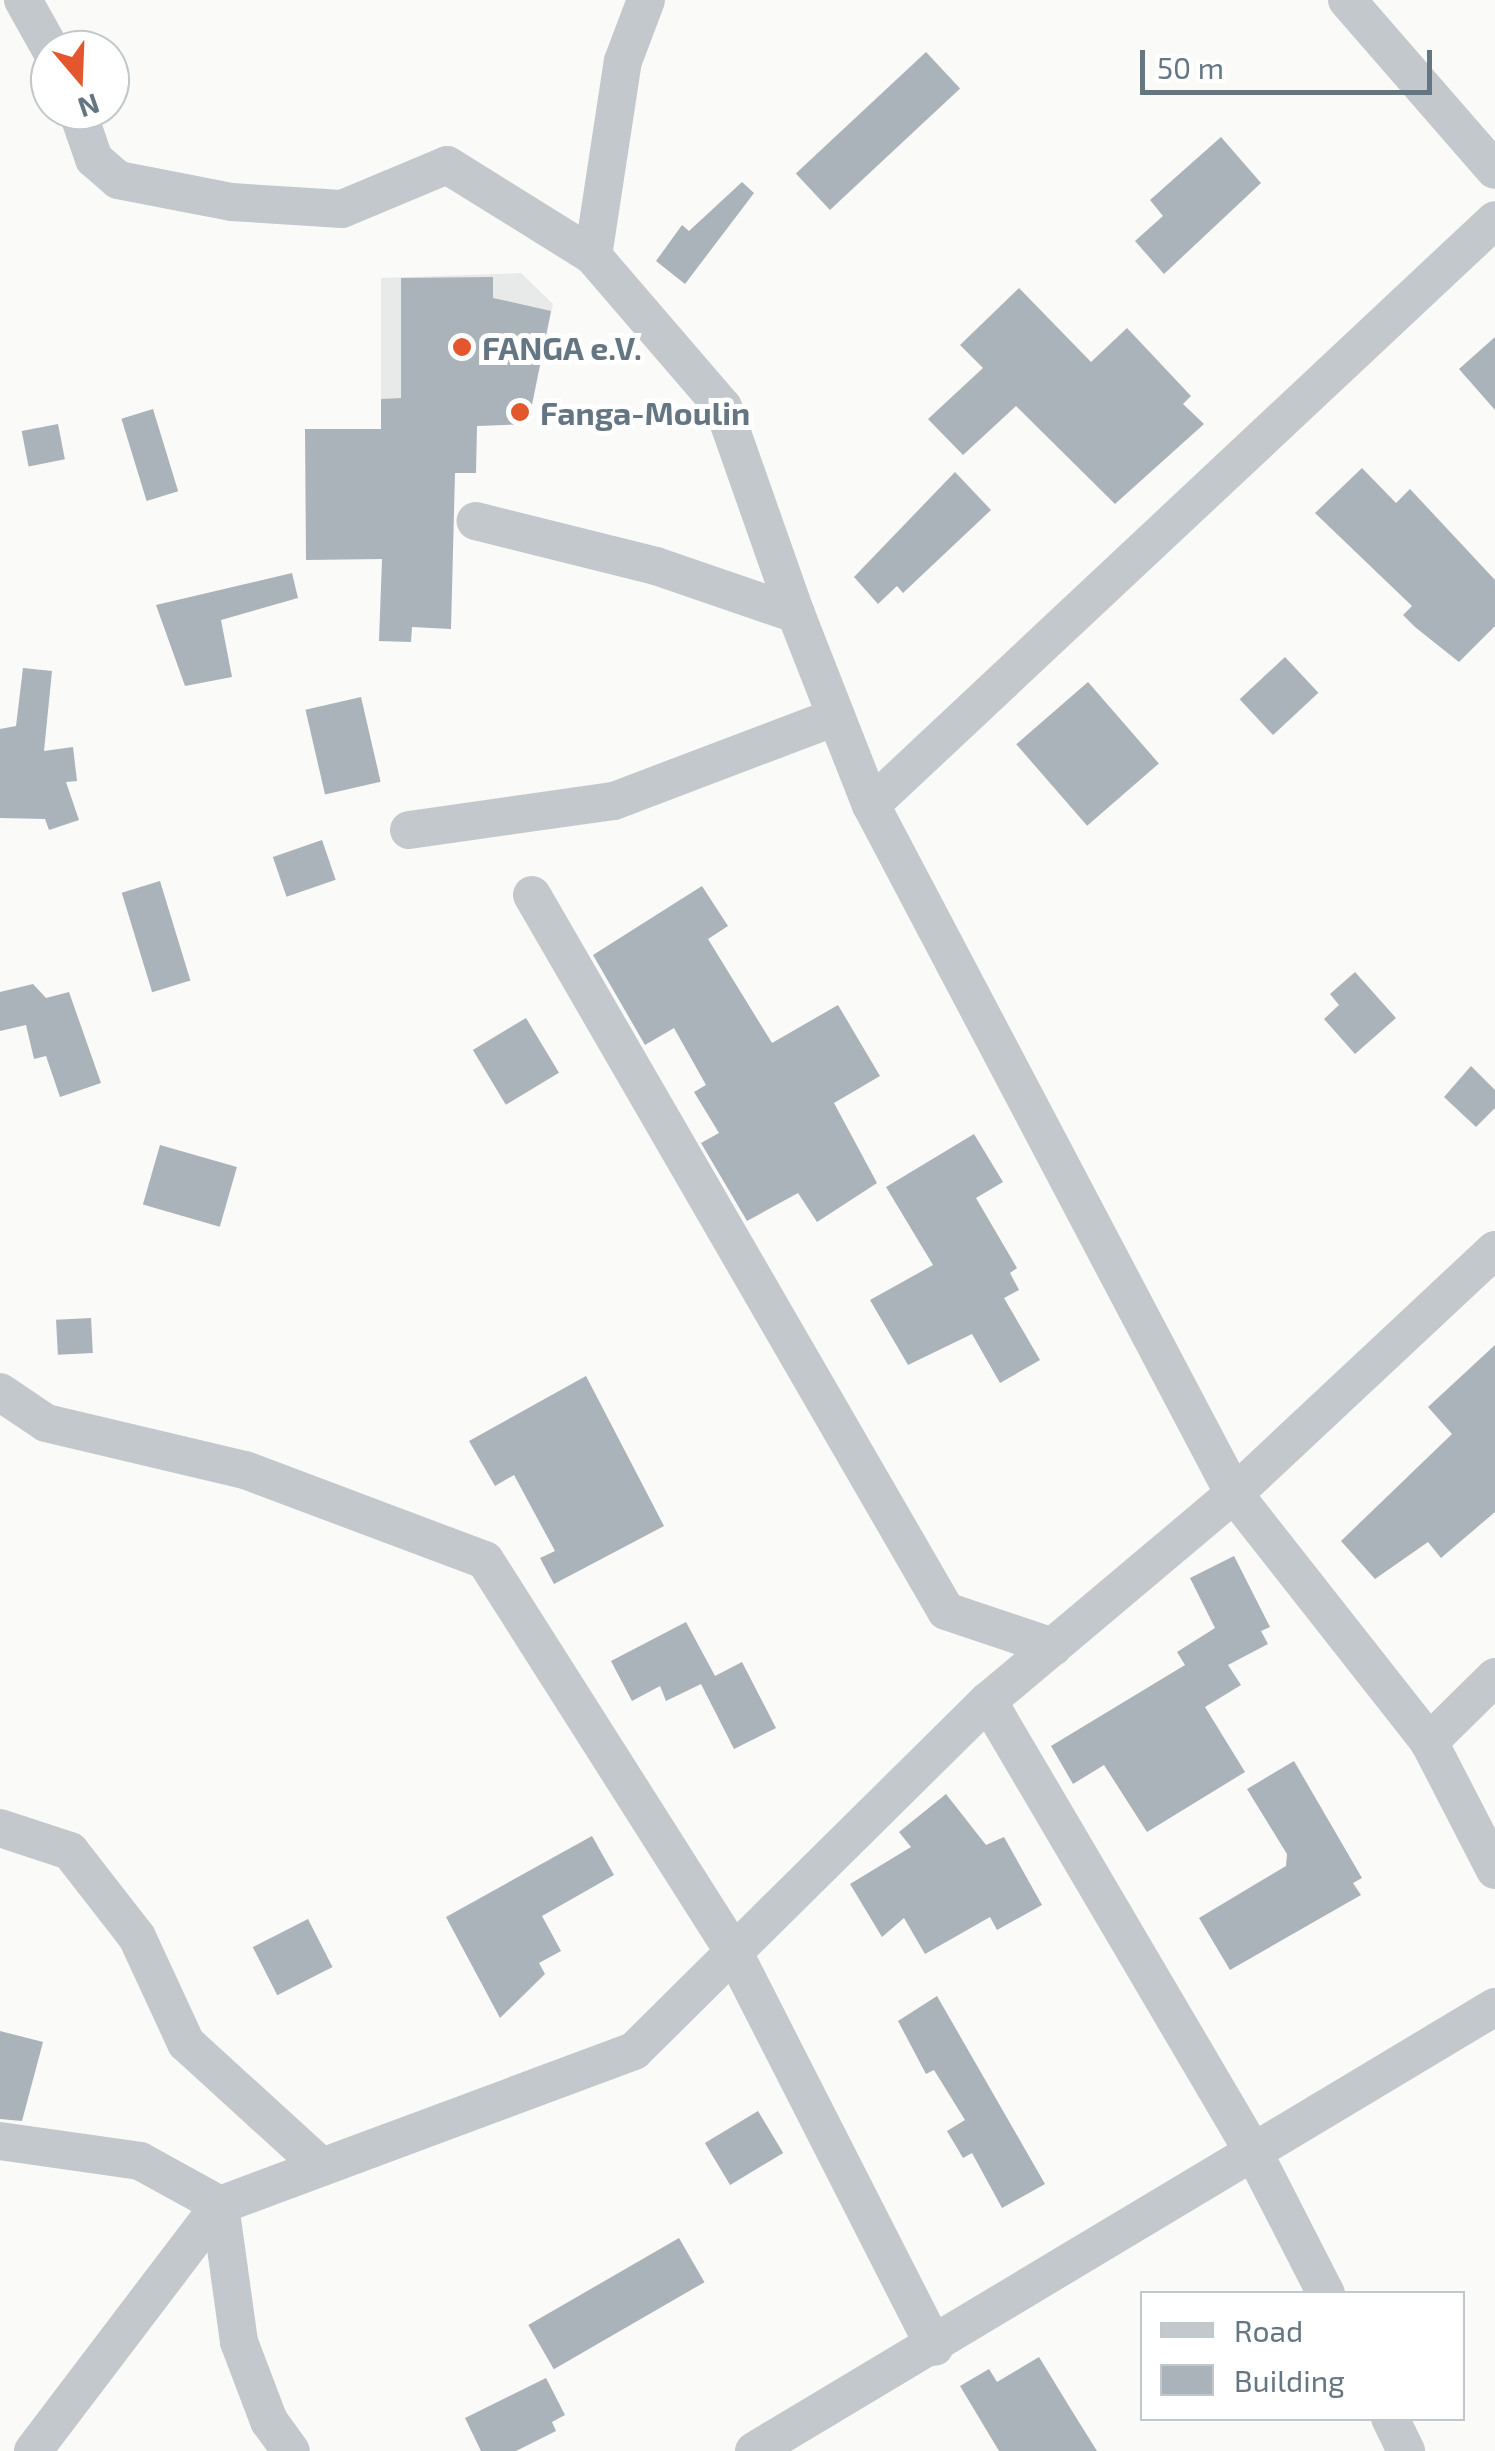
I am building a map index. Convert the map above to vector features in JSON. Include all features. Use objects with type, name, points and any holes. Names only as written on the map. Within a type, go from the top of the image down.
[{"type":"street","points":[[23,0],[40,30]]},
{"type":"street","points":[[593,256],[623,62],[646,0]]},
{"type":"street","points":[[1347,0],[1495,170]]},
{"type":"street","points":[[84,130],[94,159],[118,180],[231,202],[342,209],[447,165],[593,256],[724,407],[832,718],[872,805],[1234,1494],[1430,1742],[1495,1870]]},
{"type":"street","points":[[872,805],[1495,220]]},
{"type":"street","points":[[476,521],[656,566],[796,614]]},
{"type":"street","points":[[409,830],[614,801],[832,718]]},
{"type":"street","points":[[532,895],[946,1611],[1053,1647]]},
{"type":"street","points":[[33,2451],[220,2205],[634,2052],[988,1702],[1234,1494],[1495,1250]]},
{"type":"street","points":[[0,1392],[46,1423],[245,1470],[486,1560],[734,1953],[935,2347]]},
{"type":"street","points":[[1430,1742],[1495,1676]]},
{"type":"street","points":[[988,1702],[1255,2155],[1324,2291]]},
{"type":"street","points":[[0,1828],[70,1851],[137,1937],[186,2043],[322,2167]]},
{"type":"street","points":[[754,2451],[935,2347],[1495,2007]]},
{"type":"street","points":[[0,2141],[140,2162],[220,2205]]},
{"type":"street","points":[[220,2205],[238,2342],[269,2421],[291,2451]]},
{"type":"street","points":[[1391,2421],[1406,2451]]},
{"type":"shaded area","name":"FANGA e.V.","points":[[521,273],[553,304],[528,424],[381,429],[381,278]]},
{"type":"building","points":[[926,52],[960,89],[830,210],[796,173]]},
{"type":"building","points":[[1221,137],[1261,183],[1164,274],[1135,241],[1163,216],[1150,200]]},
{"type":"building","points":[[742,182],[754,193],[685,284],[656,261],[682,225],[689,231]]},
{"type":"building","points":[[493,277],[493,298],[551,311],[528,424],[477,426],[476,473],[455,473],[451,629],[412,627],[411,642],[379,641],[382,559],[306,560],[305,429],[381,429],[381,399],[401,398],[401,278]]},
{"type":"building","points":[[1019,288],[1091,362],[1127,328],[1191,396],[1183,404],[1204,424],[1115,504],[1016,406],[963,455],[928,419],[983,368],[960,345]]},
{"type":"building","points":[[1495,337],[1495,410],[1459,369]]},
{"type":"building","points":[[153,409],[178,491],[147,501],[121,419]]},
{"type":"building","points":[[58,424],[65,459],[29,466],[22,431]]},
{"type":"building","points":[[1362,468],[1396,503],[1410,489],[1495,580],[1495,626],[1459,662],[1403,615],[1412,606],[1315,513]]},
{"type":"building","points":[[955,472],[991,510],[903,593],[897,586],[878,604],[854,577]]},
{"type":"building","points":[[292,573],[298,598],[221,620],[232,677],[185,686],[156,605]]},
{"type":"building","points":[[1285,657],[1318,693],[1273,735],[1240,699]]},
{"type":"building","points":[[23,668],[52,671],[44,751],[73,747],[77,781],[66,782],[79,820],[49,830],[45,819],[0,818],[0,729],[16,726]]},
{"type":"building","points":[[1088,682],[1159,764],[1087,826],[1016,744]]},
{"type":"building","points":[[361,697],[381,782],[325,795],[305,710]]},
{"type":"building","points":[[322,840],[336,880],[287,897],[273,857]]},
{"type":"building","points":[[160,881],[190,980],[152,992],[122,893]]},
{"type":"building","points":[[702,886],[728,926],[708,939],[772,1043],[838,1005],[880,1076],[834,1103],[877,1183],[817,1222],[798,1193],[747,1221],[701,1143],[719,1133],[694,1092],[706,1085],[674,1028],[645,1045],[593,955]]},
{"type":"building","points":[[1355,972],[1396,1018],[1355,1054],[1324,1019],[1339,1005],[1330,994]]},
{"type":"building","points":[[33,984],[46,998],[69,992],[101,1083],[60,1097],[46,1056],[34,1059],[26,1025],[0,1031],[0,992]]},
{"type":"building","points":[[526,1018],[559,1073],[506,1105],[473,1050]]},
{"type":"building","points":[[1471,1066],[1495,1090],[1495,1108],[1476,1127],[1444,1097]]},
{"type":"building","points":[[974,1134],[1003,1182],[976,1198],[1017,1268],[1010,1273],[1019,1290],[1004,1298],[1040,1360],[1000,1383],[972,1334],[908,1365],[870,1300],[933,1265],[886,1187]]},
{"type":"building","points":[[160,1145],[237,1167],[220,1227],[143,1205]]},
{"type":"building","points":[[91,1318],[93,1353],[58,1355],[56,1320]]},
{"type":"building","points":[[1495,1345],[1495,1512],[1441,1558],[1428,1542],[1375,1579],[1341,1541],[1452,1434],[1428,1407]]},
{"type":"building","points":[[586,1376],[664,1526],[554,1584],[540,1558],[555,1551],[514,1475],[495,1486],[469,1441]]},
{"type":"building","points":[[1234,1556],[1270,1627],[1261,1631],[1268,1644],[1228,1665],[1241,1685],[1205,1707],[1245,1772],[1147,1832],[1104,1765],[1073,1784],[1051,1746],[1185,1665],[1177,1652],[1215,1628],[1190,1578]]},
{"type":"building","points":[[686,1622],[715,1676],[742,1662],[776,1728],[734,1749],[701,1684],[666,1701],[660,1686],[632,1701],[611,1661]]},
{"type":"building","points":[[1294,1761],[1362,1878],[1353,1883],[1361,1895],[1230,1970],[1199,1918],[1286,1866],[1287,1854],[1247,1789]]},
{"type":"building","points":[[946,1794],[986,1845],[1004,1837],[1042,1905],[997,1930],[990,1917],[925,1954],[904,1918],[882,1937],[850,1884],[911,1847],[899,1832]]},
{"type":"building","points":[[592,1836],[614,1875],[542,1916],[561,1951],[539,1963],[545,1974],[500,2018],[446,1917]]},
{"type":"building","points":[[308,1919],[333,1967],[277,1995],[253,1947]]},
{"type":"building","points":[[937,1996],[1045,2184],[1002,2208],[972,2153],[963,2158],[947,2131],[965,2120],[934,2070],[926,2074],[898,2021]]},
{"type":"building","points":[[0,2031],[43,2042],[22,2121],[0,2119]]},
{"type":"building","points":[[758,2111],[783,2153],[730,2185],[705,2143]]},
{"type":"building","points":[[679,2238],[704,2282],[554,2369],[528,2325]]},
{"type":"building","points":[[1039,2357],[1097,2451],[999,2451],[960,2386],[989,2369],[997,2382]]},
{"type":"building","points":[[546,2378],[565,2415],[552,2422],[556,2431],[516,2451],[481,2451],[465,2418]]},
{"type":"place","name":"FANGA e.V.","points":[[462,347]]},
{"type":"place","name":"Fanga-Moulin","points":[[520,412]]}]
